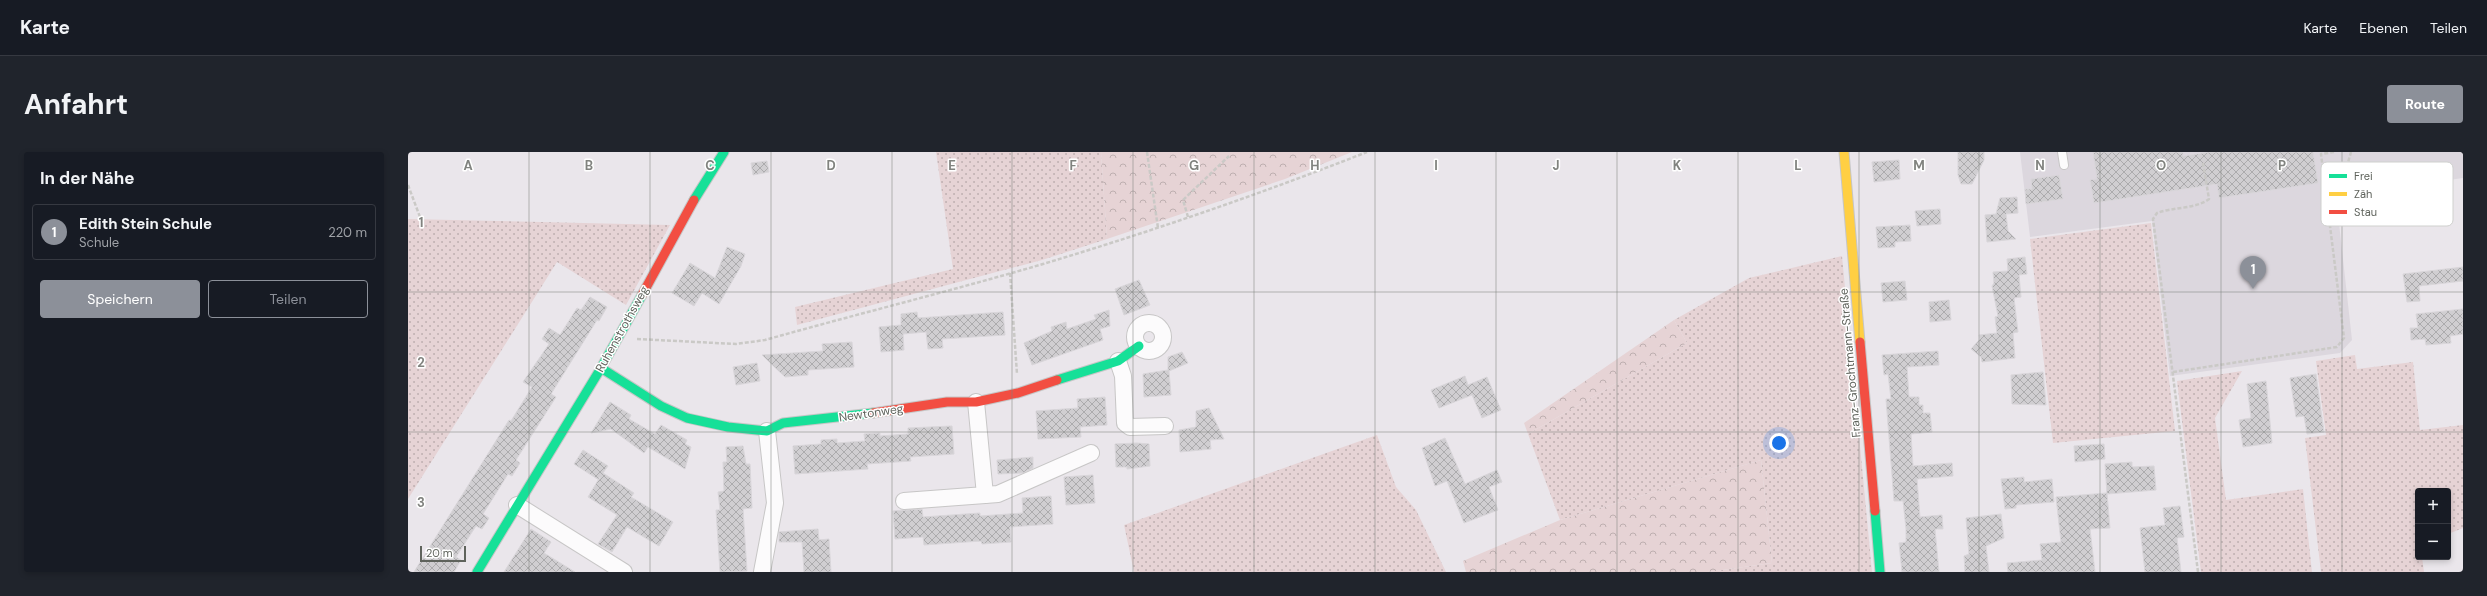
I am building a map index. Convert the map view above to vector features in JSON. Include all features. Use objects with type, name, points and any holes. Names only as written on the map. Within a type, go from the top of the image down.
[{"type":"street","name":"Ruhenstrothsweg","points":[[477,572],[601,368],[694,200],[724,152]]},
{"type":"street","name":"Franz-Grochtmann-Straße","points":[[1844,152],[1880,572]]},
{"type":"street","name":"Newtonweg","points":[[767,431],[783,423],[868,414],[947,402],[976,402],[1018,393],[1118,361],[1139,346]]},
{"type":"street","points":[[1118,361],[1123,376],[1125,423],[1130,427],[1165,426]]},
{"type":"street","points":[[601,368],[661,406],[687,418],[728,427],[767,431],[775,503],[762,572]]},
{"type":"street","points":[[976,402],[985,495]]},
{"type":"street","points":[[904,500],[998,494],[1091,453]]},
{"type":"street","points":[[517,505],[624,572]]},
{"type":"lane","points":[[2062,152],[2064,165]]},
{"type":"path","points":[[1146,152],[1158,228]]},
{"type":"path","points":[[620,335],[630,339],[736,344],[765,340],[1010,273],[1158,228],[1287,183],[1367,152]]},
{"type":"path","points":[[2322,162],[2321,154],[2334,152]]},
{"type":"path","points":[[2348,162],[2351,152]]},
{"type":"path","points":[[1188,218],[1183,200],[1229,156]]},
{"type":"path","points":[[2198,572],[2153,219],[2156,213],[2168,209],[2203,204],[2209,199],[2203,163]]},
{"type":"path","points":[[408,185],[420,217]]},
{"type":"path","points":[[2173,372],[2337,347],[2344,338],[2330,226]]},
{"type":"path","points":[[1010,273],[1018,393]]},
{"type":"shaded area","points":[[2020,152],[2463,152],[2463,178],[2453,179],[2453,162],[2321,162],[2321,226],[2339,226],[2352,340],[2340,353],[2170,376],[2152,221],[2030,237]]},
{"type":"green space","points":[[936,152],[1101,152],[1107,239],[1042,260],[797,325],[795,307],[953,269]]},
{"type":"green space","points":[[1101,152],[1352,152],[1285,179],[1107,239]]},
{"type":"green space","points":[[408,219],[670,225],[626,305],[557,262],[408,499]]},
{"type":"green space","points":[[2151,223],[2175,431],[2053,443],[2030,239]]},
{"type":"green space","points":[[1842,256],[1872,572],[1708,572],[1772,563],[1761,460],[1560,520],[1528,434],[1687,343],[1674,320],[1749,278]]},
{"type":"green space","points":[[1674,320],[1687,343],[1528,434],[1524,423]]},
{"type":"green space","points":[[2355,355],[2357,369],[2413,362],[2420,430],[2463,425],[2463,528],[2451,533],[2451,488],[2415,488],[2415,560],[2422,560],[2424,572],[2321,572],[2305,438],[2326,435],[2316,361]]},
{"type":"green space","points":[[2242,371],[2215,418],[2226,500],[2303,489],[2312,572],[2201,572],[2177,381]]},
{"type":"green space","points":[[1377,435],[1396,487],[1416,510],[1446,572],[1134,572],[1124,525]]},
{"type":"green space","points":[[1761,460],[1772,563],[1708,572],[1466,572],[1463,561],[1560,520]]},
{"type":"building","points":[[1958,152],[1984,152],[1984,160],[1972,184],[1961,184],[1958,175]]},
{"type":"building","points":[[2093,152],[2183,152],[2183,156],[2209,152],[2313,152],[2318,183],[2219,198],[2217,184],[2094,203],[2090,180],[2097,179]]},
{"type":"building","points":[[1899,160],[1900,179],[1874,182],[1872,162]]},
{"type":"building","points":[[767,161],[769,172],[753,175],[751,163]]},
{"type":"building","points":[[2059,175],[2063,199],[2026,204],[2025,189],[2032,189],[2031,179]]},
{"type":"building","points":[[2017,197],[2018,213],[2006,214],[2008,231],[2016,239],[1987,242],[1985,215],[1996,214],[2000,198]]},
{"type":"building","points":[[1940,209],[1941,224],[1917,226],[1915,211]]},
{"type":"building","points":[[1910,225],[1911,241],[1895,242],[1895,247],[1878,248],[1876,227]]},
{"type":"building","points":[[727,247],[745,254],[741,266],[719,304],[702,293],[694,306],[672,293],[690,263],[715,278]]},
{"type":"building","points":[[2025,257],[2027,274],[2019,275],[2021,297],[2014,298],[2018,332],[2013,333],[2015,358],[1982,362],[1981,357],[1971,349],[1980,339],[1979,335],[1997,333],[1995,317],[1998,316],[1992,286],[1994,283],[1993,272],[2008,271],[2007,259]]},
{"type":"building","points":[[2463,267],[2463,281],[2419,286],[2420,301],[2407,302],[2403,274]]},
{"type":"building","points":[[1139,280],[1150,305],[1124,315],[1115,289]]},
{"type":"building","points":[[1905,281],[1907,300],[1883,302],[1881,283]]},
{"type":"building","points":[[590,297],[607,307],[599,321],[597,320],[551,394],[556,397],[516,460],[520,463],[512,476],[508,474],[483,514],[489,518],[482,529],[476,526],[456,557],[461,560],[454,572],[414,572],[509,420],[511,421],[532,387],[523,382],[549,344],[542,339],[549,328],[560,335],[577,308],[581,310]]},
{"type":"building","points":[[1949,300],[1951,320],[1930,322],[1929,302]]},
{"type":"building","points":[[2463,309],[2463,334],[2450,336],[2451,343],[2426,345],[2425,339],[2411,340],[2410,328],[2418,328],[2416,314]]},
{"type":"building","points":[[1109,310],[1110,326],[1100,329],[1103,340],[1032,365],[1024,343],[1052,331],[1051,327],[1066,322],[1067,329],[1096,319],[1094,315]]},
{"type":"building","points":[[917,312],[918,318],[1003,312],[1005,335],[942,339],[943,348],[928,349],[926,332],[903,334],[904,350],[881,352],[879,327],[901,325],[901,314]]},
{"type":"building","points":[[852,342],[854,367],[808,370],[808,375],[785,377],[762,355],[823,351],[822,344]]},
{"type":"building","points":[[1938,351],[1939,365],[1907,367],[1909,397],[1919,397],[1919,405],[1923,405],[1923,413],[1930,413],[1932,432],[1911,434],[1913,466],[1952,463],[1953,476],[1917,479],[1920,517],[1942,515],[1943,529],[1935,529],[1939,572],[1902,572],[1899,543],[1906,542],[1906,529],[1903,501],[1894,501],[1886,399],[1891,399],[1888,374],[1884,375],[1882,355]]},
{"type":"building","points":[[1182,352],[1188,363],[1169,371],[1171,395],[1144,397],[1143,374],[1168,370],[1168,357]]},
{"type":"building","points":[[757,363],[760,381],[736,385],[733,367]]},
{"type":"building","points":[[2043,372],[2046,405],[2012,404],[2011,375]]},
{"type":"building","points":[[2316,374],[2324,432],[2307,434],[2304,416],[2296,417],[2290,378]]},
{"type":"building","points":[[1465,376],[1468,385],[1487,377],[1501,410],[1482,418],[1472,395],[1439,408],[1431,390]]},
{"type":"building","points":[[2266,381],[2272,443],[2243,447],[2239,420],[2251,418],[2247,384]]},
{"type":"building","points":[[1105,397],[1107,425],[1080,427],[1081,437],[1038,439],[1036,411],[1078,408],[1077,399]]},
{"type":"building","points":[[610,402],[631,415],[629,419],[655,434],[661,425],[687,440],[685,444],[691,447],[685,469],[648,447],[644,453],[611,429],[591,433]]},
{"type":"building","points":[[1209,408],[1224,439],[1210,440],[1211,449],[1180,452],[1179,430],[1196,427],[1196,411]]},
{"type":"building","points":[[952,426],[954,454],[910,457],[911,461],[867,464],[868,469],[795,474],[793,446],[821,444],[821,440],[837,439],[837,443],[865,441],[864,434],[880,433],[880,436],[908,434],[908,428]]},
{"type":"building","points":[[1445,438],[1465,484],[1497,470],[1502,482],[1489,487],[1498,510],[1464,523],[1447,481],[1435,486],[1422,448]]},
{"type":"building","points":[[1115,444],[1149,444],[1150,466],[1127,469],[1127,467],[1116,467]]},
{"type":"building","points":[[2104,444],[2105,459],[2075,462],[2074,446]]},
{"type":"building","points":[[743,446],[746,464],[750,464],[752,508],[743,509],[747,571],[720,572],[716,510],[720,510],[718,492],[724,491],[723,462],[727,462],[726,447]]},
{"type":"building","points":[[583,450],[608,466],[603,473],[634,493],[631,497],[673,522],[659,546],[627,527],[612,552],[598,544],[617,515],[588,497],[598,480],[574,464]]},
{"type":"building","points":[[1033,457],[1033,468],[1023,473],[998,474],[997,460]]},
{"type":"building","points":[[2132,462],[2132,467],[2154,466],[2156,490],[2107,494],[2105,464]]},
{"type":"building","points":[[1093,475],[1095,503],[1066,505],[1064,477]]},
{"type":"building","points":[[2024,477],[2024,482],[2052,479],[2054,502],[2016,505],[2016,508],[2005,509],[2001,479]]},
{"type":"building","points":[[2107,493],[2110,528],[2090,529],[2095,572],[2008,572],[2007,563],[2042,560],[2040,544],[2061,542],[2056,497]]},
{"type":"building","points":[[1051,496],[1053,524],[1010,527],[1011,542],[982,544],[981,541],[924,545],[923,537],[895,539],[893,511],[922,509],[923,517],[980,513],[980,516],[1023,513],[1022,498]]},
{"type":"building","points":[[2180,506],[2184,537],[2177,538],[2181,572],[2145,572],[2140,528],[2165,525],[2163,508]]},
{"type":"building","points":[[2001,514],[2004,538],[1986,546],[1989,572],[1965,572],[1964,556],[1969,554],[1966,518]]},
{"type":"building","points":[[531,529],[551,542],[544,553],[575,572],[504,572]]},
{"type":"building","points":[[818,529],[819,540],[829,539],[831,572],[804,572],[802,542],[779,542],[779,532]]},
{"type":"traffic: fast","points":[[694,200],[724,152]]},
{"type":"traffic: fast","points":[[477,572],[601,368],[642,295]]},
{"type":"traffic: fast","points":[[1057,380],[1118,361],[1139,346]]},
{"type":"traffic: fast","points":[[601,368],[661,406],[687,418],[728,427],[767,431],[783,423],[873,413]]},
{"type":"traffic: fast","points":[[1875,511],[1880,572]]},
{"type":"traffic: slow","points":[[1844,152],[1860,342]]},
{"type":"traffic: jam","points":[[642,295],[694,200]]},
{"type":"traffic: jam","points":[[1860,342],[1875,511]]},
{"type":"traffic: jam","points":[[873,413],[947,402],[976,402],[1018,393],[1057,380]]},
{"type":"place","name":"Edith Stein Schule","points":[[2253,289]]}]
